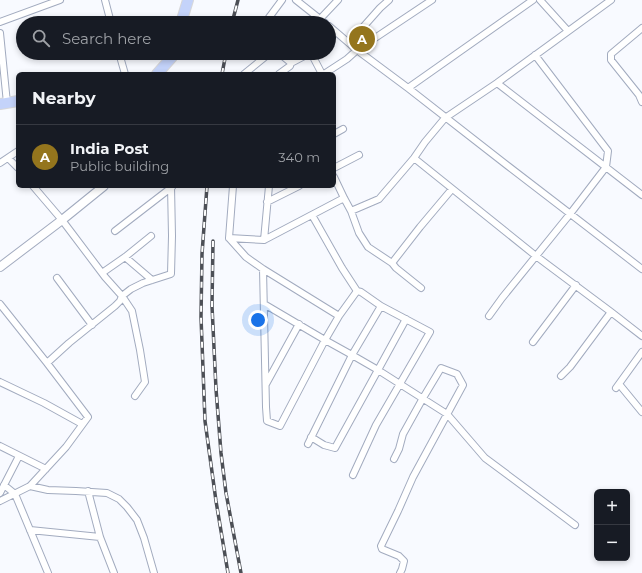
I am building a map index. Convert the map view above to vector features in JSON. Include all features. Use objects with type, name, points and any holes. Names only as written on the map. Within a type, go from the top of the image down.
[{"type":"main road","points":[[183,16],[188,0]]},
{"type":"main road","points":[[159,72],[169,60]]},
{"type":"main road","points":[[4,104],[16,101]]},
{"type":"street","points":[[16,16],[60,0]]},
{"type":"street","points":[[105,0],[109,16]]},
{"type":"street","points":[[270,16],[282,0]]},
{"type":"street","points":[[296,0],[317,16]]},
{"type":"street","points":[[327,16],[338,0]]},
{"type":"street","points":[[349,43],[389,0]]},
{"type":"street","points":[[326,72],[432,0]]},
{"type":"street","points":[[408,88],[533,0]]},
{"type":"street","points":[[540,0],[568,31]]},
{"type":"street","points":[[351,211],[379,199],[414,158],[445,118],[497,83],[611,0]]},
{"type":"street","points":[[0,22],[16,16]]},
{"type":"street","points":[[642,28],[611,54],[611,60],[639,95],[642,102]]},
{"type":"street","points":[[336,32],[357,50],[642,269]]},
{"type":"street","points":[[0,33],[4,104]]},
{"type":"street","points":[[489,316],[606,167],[608,150],[535,55]]},
{"type":"street","points":[[122,60],[125,72]]},
{"type":"street","points":[[246,72],[261,60]]},
{"type":"street","points":[[288,60],[292,63]]},
{"type":"street","points":[[282,72],[298,60]]},
{"type":"street","points":[[315,60],[322,72]]},
{"type":"street","points":[[497,83],[642,195]]},
{"type":"street","points":[[336,133],[344,129]]},
{"type":"street","points":[[0,163],[16,152]]},
{"type":"street","points":[[336,167],[359,154]]},
{"type":"street","points":[[8,158],[16,166]]},
{"type":"street","points":[[414,158],[536,256],[642,336]]},
{"type":"street","points":[[336,181],[351,211],[359,233],[368,247],[392,263],[396,268],[422,288]]},
{"type":"street","points":[[35,188],[62,220],[102,273],[122,296],[132,311],[145,382],[135,396]]},
{"type":"street","points":[[0,267],[102,188]]},
{"type":"street","points":[[116,231],[170,188]]},
{"type":"street","points":[[47,363],[115,306],[120,301],[122,296],[137,286],[171,274],[171,188]]},
{"type":"street","points":[[233,188],[229,238],[246,257],[339,316]]},
{"type":"street","points":[[264,240],[269,188]]},
{"type":"street","points":[[267,202],[295,188]]},
{"type":"street","points":[[392,263],[452,189]]},
{"type":"street","points":[[229,238],[264,240],[344,198]]},
{"type":"street","points":[[312,215],[357,291],[430,332],[376,425],[353,475]]},
{"type":"street","points":[[102,273],[151,236]]},
{"type":"street","points":[[125,257],[152,280]]},
{"type":"street","points":[[263,269],[267,421],[280,426],[325,340],[339,316],[357,291]]},
{"type":"street","points":[[57,278],[92,325]]},
{"type":"street","points":[[533,342],[576,285]]},
{"type":"street","points":[[0,304],[88,417],[66,447],[30,486],[0,501]]},
{"type":"street","points":[[264,304],[378,370],[447,414],[485,458],[575,525]]},
{"type":"street","points":[[308,444],[352,355],[382,306]]},
{"type":"street","points":[[560,376],[570,367],[611,312]]},
{"type":"street","points":[[311,437],[324,445],[335,448],[406,319]]},
{"type":"street","points":[[265,384],[299,324]]},
{"type":"street","points":[[642,352],[617,386],[642,412]]},
{"type":"street","points":[[394,459],[399,449],[403,434],[441,368],[458,374],[463,385],[413,477],[382,546],[382,549],[398,556],[404,561],[400,573]]},
{"type":"street","points":[[0,382],[44,403],[82,424]]},
{"type":"street","points":[[0,446],[46,469]]},
{"type":"street","points":[[0,493],[19,456]]},
{"type":"street","points":[[4,485],[15,494],[48,573]]},
{"type":"street","points":[[30,486],[48,490],[107,493],[119,499],[137,520],[154,573]]},
{"type":"street","points":[[88,492],[100,537],[114,573]]},
{"type":"street","points":[[30,530],[100,537]]},
{"type":"railway","points":[[234,16],[238,0]]},
{"type":"railway","points":[[222,72],[225,60]]},
{"type":"railway","points":[[207,188],[202,254],[201,317],[205,421],[228,573]]},
{"type":"railway","points":[[213,241],[212,306],[221,453],[226,493],[241,573]]},
{"type":"place","name":"India Post","points":[[362,39]]}]
